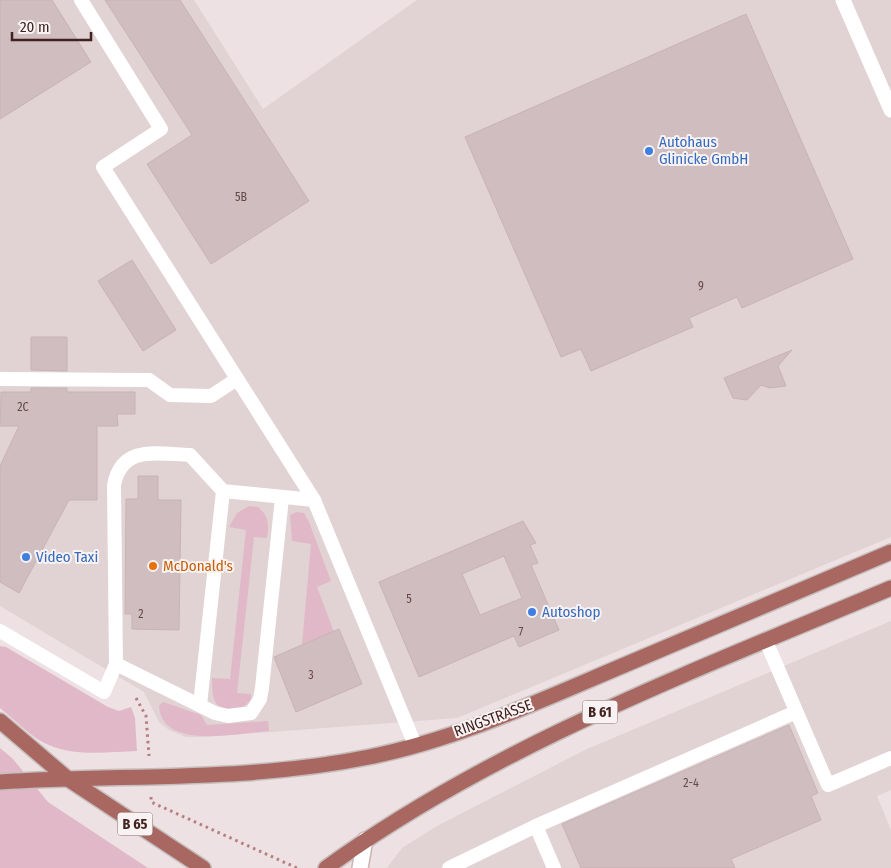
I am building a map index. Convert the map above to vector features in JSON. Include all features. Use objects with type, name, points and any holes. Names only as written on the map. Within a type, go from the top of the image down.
[{"type":"main road","name":"RINGSTRASSE","points":[[68,779],[270,772],[370,757],[415,745],[474,727],[540,701],[891,552]]},
{"type":"main road","name":"B 61","points":[[326,868],[365,840],[430,799],[539,741],[891,588]]},
{"type":"main road","name":"B 65","points":[[0,721],[68,779],[203,868]]},
{"type":"main road","name":"B 61","points":[[4,782],[68,779]]},
{"type":"street","points":[[843,0],[891,110]]},
{"type":"street","points":[[360,868],[365,840]]},
{"type":"lane","points":[[81,0],[162,129],[103,167],[314,500],[415,745]]},
{"type":"lane","points":[[0,379],[149,380],[170,395],[211,396],[237,380]]},
{"type":"lane","points":[[0,630],[104,692],[114,670],[114,485],[116,474],[123,463],[132,457],[143,454],[190,455],[224,491],[314,500]]},
{"type":"lane","points":[[200,705],[224,491]]},
{"type":"lane","points":[[114,670],[215,713],[228,716],[243,716],[251,713],[260,699],[282,498]]},
{"type":"lane","points":[[766,641],[828,785],[891,758]]},
{"type":"lane","points":[[449,868],[536,826],[796,712]]},
{"type":"lane","points":[[536,826],[554,868]]},
{"type":"path","points":[[114,670],[133,693],[146,716],[151,802],[297,868]]},
{"type":"shaded area","points":[[0,0],[194,0],[263,109],[417,0],[891,0],[891,537],[457,718],[202,737],[186,737],[169,730],[159,722],[144,692],[0,606]]},
{"type":"shaded area","points":[[249,506],[258,507],[262,510],[266,517],[268,529],[267,538],[254,537],[237,693],[251,694],[251,700],[242,708],[226,709],[214,700],[212,678],[230,679],[246,530],[229,527],[237,513]]},
{"type":"shaded area","points":[[296,512],[304,513],[309,522],[331,581],[317,587],[334,632],[302,645],[311,544],[292,541],[290,515]]},
{"type":"shaded area","points":[[891,621],[891,790],[877,796],[891,830],[891,868],[387,868],[402,848],[437,826],[587,749]]},
{"type":"shaded area","points":[[0,646],[6,647],[108,707],[119,711],[131,707],[135,718],[137,751],[74,752],[50,746],[39,740],[0,708]]},
{"type":"shaded area","points":[[163,702],[201,715],[207,725],[268,721],[269,731],[222,736],[187,734],[173,729],[163,720],[159,706]]},
{"type":"shaded area","points":[[0,748],[13,759],[48,802],[148,868],[0,868]]},
{"type":"building","points":[[0,0],[52,0],[91,62],[0,119]]},
{"type":"building","points":[[105,0],[180,0],[309,201],[211,264],[147,164],[192,135]]},
{"type":"building","points":[[746,14],[853,259],[742,308],[737,297],[689,318],[693,327],[591,371],[581,349],[561,357],[465,137]]},
{"type":"building","points":[[132,260],[176,330],[143,351],[98,281]]},
{"type":"building","points":[[31,337],[67,337],[67,371],[31,370]]},
{"type":"building","points":[[792,350],[778,366],[786,386],[770,388],[761,385],[747,400],[733,398],[724,378]]},
{"type":"building","points":[[31,388],[67,388],[67,392],[135,392],[135,414],[117,414],[118,426],[97,426],[97,500],[69,500],[19,593],[0,582],[0,466],[19,426],[0,426],[1,392],[31,392]]},
{"type":"building","name":"McDonald's","points":[[138,476],[158,476],[158,500],[181,500],[179,630],[132,629],[132,614],[125,614],[126,499],[138,499]]},
{"type":"building","points":[[523,521],[536,543],[530,545],[538,563],[531,565],[559,630],[519,647],[514,636],[419,677],[379,582]],"holes":[[[504,556],[522,598],[480,615],[462,574]]]},
{"type":"building","points":[[339,629],[362,684],[296,712],[274,657]]},
{"type":"building","points":[[789,725],[818,793],[811,796],[821,820],[731,859],[735,868],[581,868],[562,824]]},
{"type":"place","name":"Autohaus Glinicke GmbH","points":[[649,151]]},
{"type":"place","name":"Video Taxi","points":[[26,557]]},
{"type":"place","name":"McDonald's","points":[[153,566]]},
{"type":"place","name":"Autoshop","points":[[532,612]]}]
